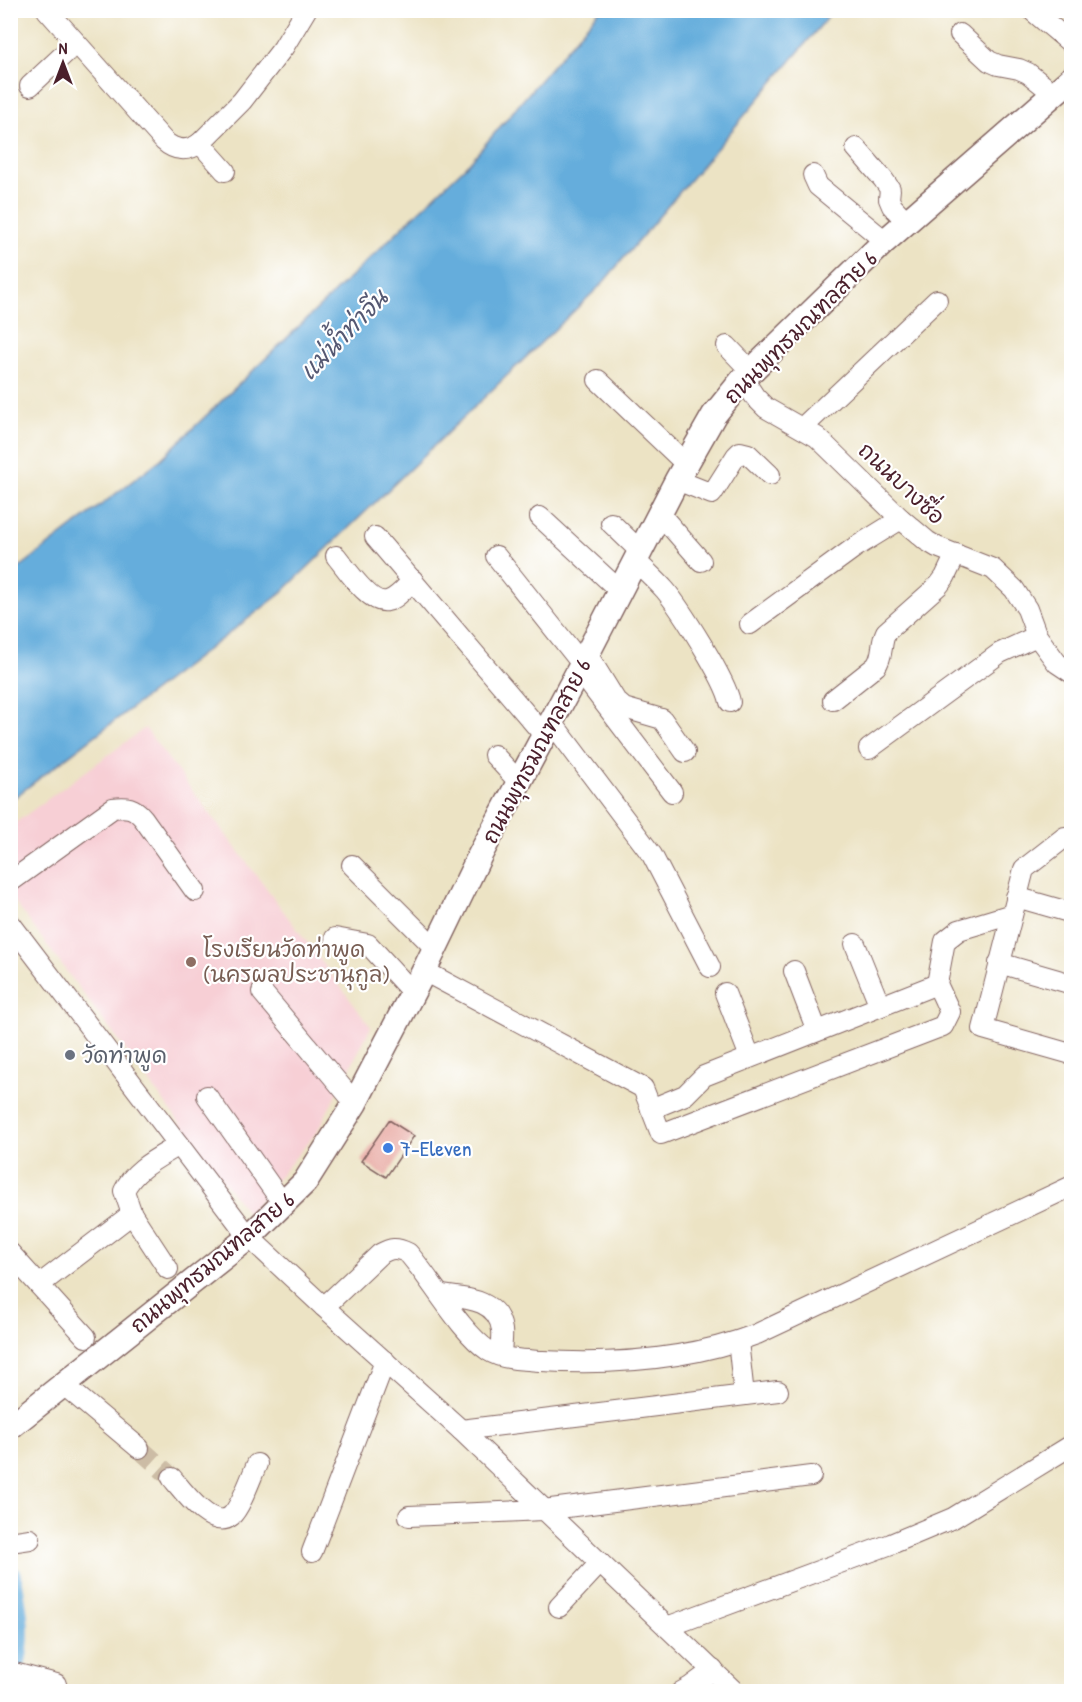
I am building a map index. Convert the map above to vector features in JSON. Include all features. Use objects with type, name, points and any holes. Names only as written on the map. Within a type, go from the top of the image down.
[{"type":"main road","name":"ถนนพุทธมณฑลสาย 6","points":[[10,1427],[64,1385],[92,1344],[174,1278],[249,1237],[305,1182],[354,1103],[413,993],[480,855],[583,663],[659,513],[714,415],[747,375],[885,241],[1063,86]]},
{"type":"street","points":[[47,10],[171,147],[187,149],[194,148],[201,143],[242,101],[283,48],[306,10]]},
{"type":"street","points":[[1034,12],[1071,44]]},
{"type":"street","points":[[960,34],[989,61],[1019,69],[1063,86]]},
{"type":"street","points":[[30,86],[76,43]]},
{"type":"street","points":[[201,143],[225,171]]},
{"type":"street","points":[[856,148],[890,189],[890,203],[907,222]]},
{"type":"street","points":[[813,175],[818,186],[885,241]]},
{"type":"street","points":[[802,428],[937,300]]},
{"type":"street","name":"ถนนบางซื่อ","points":[[727,346],[747,375],[755,397],[766,408],[817,436],[901,519],[927,541],[993,569],[1014,589],[1027,609],[1037,636],[1057,663],[1071,673]]},
{"type":"street","points":[[598,381],[681,472],[712,494],[740,452],[748,454],[770,475]]},
{"type":"street","points":[[659,513],[701,561]]},
{"type":"street","points":[[540,517],[619,590]]},
{"type":"street","points":[[750,624],[854,548],[901,519]]},
{"type":"street","points":[[611,524],[666,591],[725,686],[730,702]]},
{"type":"street","points":[[375,537],[547,728],[652,855],[710,967]]},
{"type":"street","points":[[833,700],[876,666],[881,659],[882,639],[886,632],[939,585],[956,554]]},
{"type":"street","points":[[336,556],[369,595],[380,601],[392,600],[413,580]]},
{"type":"street","points":[[496,556],[616,701],[624,708],[662,719],[685,752]]},
{"type":"street","points":[[869,749],[999,653],[1037,636]]},
{"type":"street","points":[[583,663],[672,792]]},
{"type":"street","points":[[494,756],[519,782]]},
{"type":"street","points":[[10,882],[113,808],[127,806],[137,811],[143,818],[195,891]]},
{"type":"street","points":[[1071,838],[1065,837],[1024,869],[983,1029],[1071,1054]]},
{"type":"street","points":[[352,865],[436,949]]},
{"type":"street","points":[[424,971],[643,1088],[661,1134],[943,1026],[950,1012],[937,984],[945,941],[959,930],[1014,906],[1071,913]]},
{"type":"street","points":[[10,923],[249,1237],[461,1430],[735,1692]]},
{"type":"street","points":[[335,938],[368,944],[413,993]]},
{"type":"street","points":[[855,944],[880,1006]]},
{"type":"street","points":[[999,963],[1071,984]]},
{"type":"street","points":[[794,971],[817,1031]]},
{"type":"street","points":[[651,1109],[685,1095],[704,1076],[937,984]]},
{"type":"street","points":[[262,992],[354,1103]]},
{"type":"street","points":[[725,993],[750,1057]]},
{"type":"street","points":[[207,1096],[284,1205]]},
{"type":"street","points":[[174,1278],[132,1214],[124,1191],[129,1179],[179,1145]]},
{"type":"street","points":[[324,1307],[380,1254],[391,1248],[399,1248],[408,1252],[468,1332],[489,1351],[529,1360],[567,1362],[626,1362],[690,1353],[738,1341],[792,1318],[1071,1186]]},
{"type":"street","points":[[39,1285],[132,1214]]},
{"type":"street","points":[[11,1256],[92,1344]]},
{"type":"street","points":[[441,1295],[474,1299],[487,1305],[498,1317],[502,1331],[501,1355]]},
{"type":"street","points":[[738,1341],[744,1395]]},
{"type":"street","points":[[312,1552],[385,1361]]},
{"type":"street","points":[[64,1385],[139,1448]]},
{"type":"street","points":[[461,1430],[778,1391]]},
{"type":"street","points":[[667,1627],[891,1544],[953,1518],[1071,1445]]},
{"type":"street","points":[[172,1478],[205,1513],[217,1520],[230,1517],[236,1510],[257,1464]]},
{"type":"street","points":[[409,1516],[543,1510],[811,1476]]},
{"type":"street","points":[[559,1607],[600,1563]]},
{"type":"street","points":[[681,1692],[713,1670]]},
{"type":"street","points":[[13,1673],[56,1684]]},
{"type":"shaded area","name":"โรงเรียนวัดท่าพูด (นครผลประชานุกูล)","points":[[145,728],[371,1027],[317,1132],[248,1214],[11,897],[11,826]]},
{"type":"water","name":"แม่น้ำท่าจีน","points":[[599,11],[833,11],[601,285],[279,595],[11,800],[11,574],[161,459],[470,162]]},
{"type":"building","name":"7-Eleven","points":[[389,1120],[414,1136],[386,1177],[361,1161]]},
{"type":"waterway","points":[[10,1578],[17,1638],[10,1674]]},
{"type":"tunnel","points":[[139,1448],[172,1478]]},
{"type":"place","name":"โรงเรียนวัดท่าพูด (นครผลประชานุกูล)","points":[[191,962]]},
{"type":"place","name":"วัดท่าพูด","points":[[70,1055]]},
{"type":"place","name":"7-Eleven","points":[[388,1148]]}]
